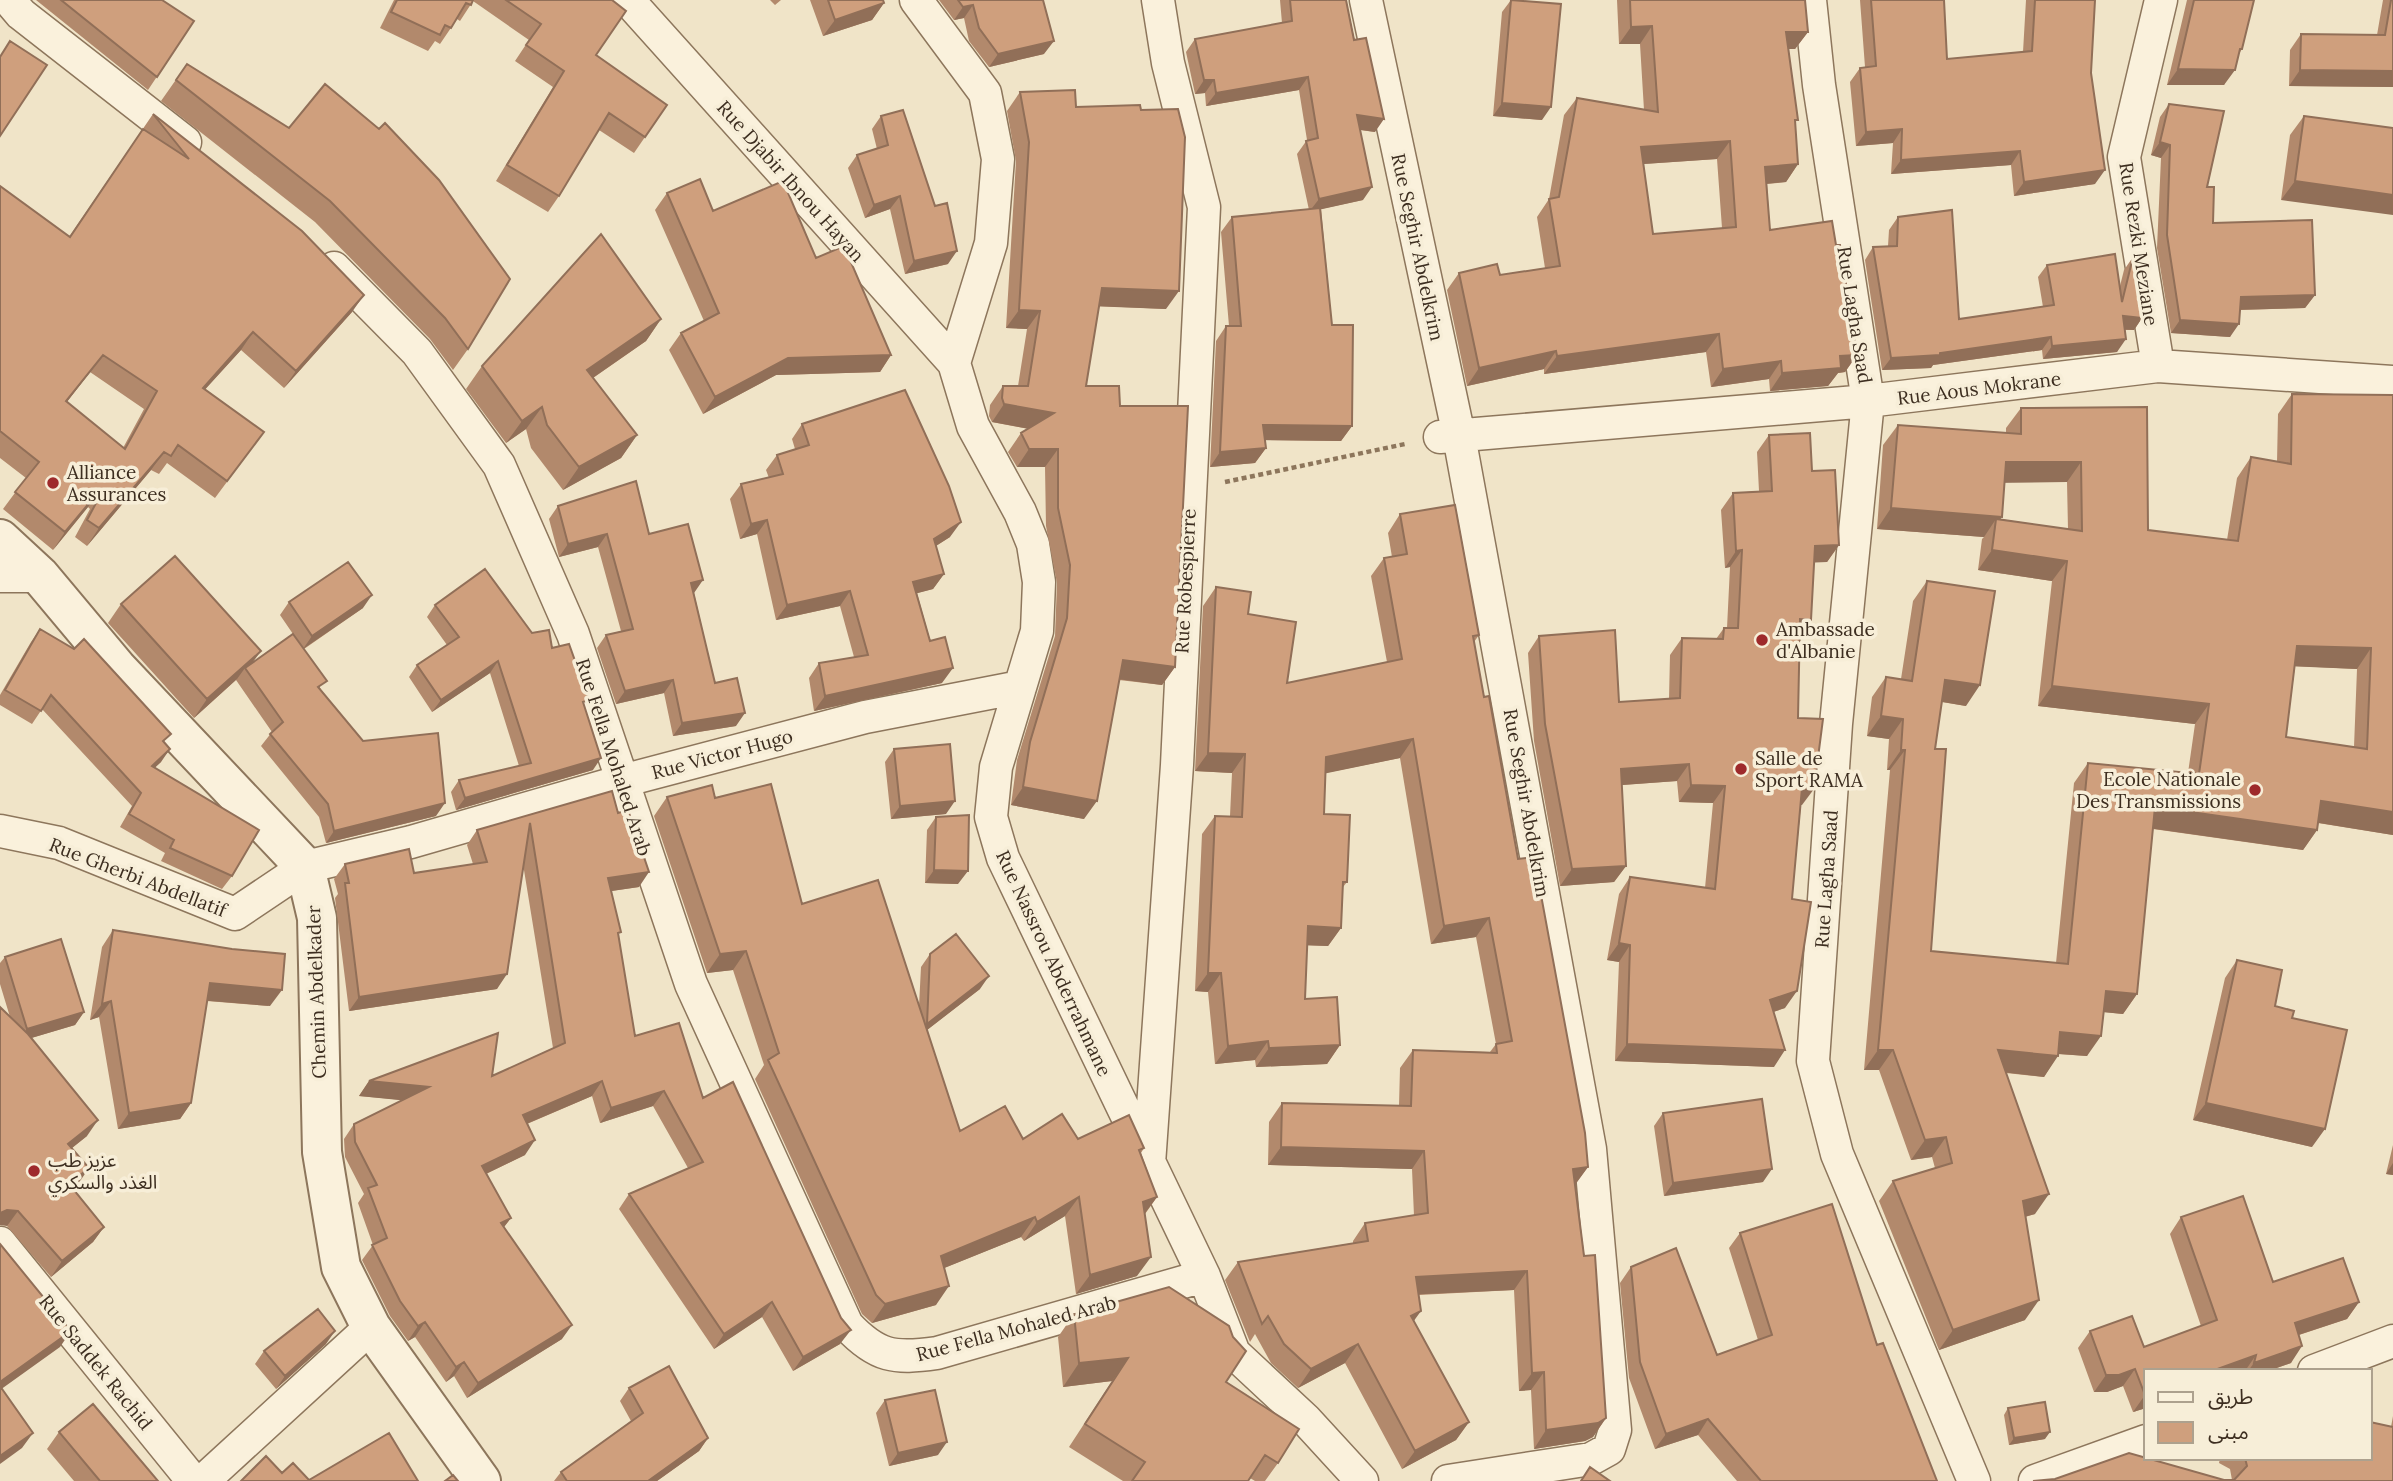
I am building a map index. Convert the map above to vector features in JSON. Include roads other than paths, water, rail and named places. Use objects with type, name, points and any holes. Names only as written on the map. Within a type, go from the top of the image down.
[{"type":"street","points":[[9,0],[21,13],[209,161]]},
{"type":"street","name":"Rue Djabir Ibnou Hayan","points":[[628,0],[954,363]]},
{"type":"street","points":[[916,0],[985,93],[998,159],[991,243],[954,363]]},
{"type":"street","name":"Rue Robespierre","points":[[1149,1166],[1177,765],[1204,207],[1168,63],[1157,0]]},
{"type":"street","name":"Rue Seghir Abdelkrim","points":[[1366,0],[1590,1149],[1615,1430],[1609,1448],[1591,1459],[1448,1481]]},
{"type":"street","name":"Rue Lagha Saad","points":[[1810,0],[1819,85],[1868,401],[1836,724],[1813,1061],[1837,1154],[1974,1481]]},
{"type":"street","name":"Rue Rezki Meziane","points":[[2158,366],[2124,158],[2161,0]]},
{"type":"street","name":"Rue Fella Mohaled Arab","points":[[312,245],[417,352],[499,465],[573,635],[691,984],[846,1325],[864,1343],[884,1354],[909,1357],[937,1353],[1204,1276]]},
{"type":"street","name":"Rue Nassrou Abderrahmane","points":[[954,363],[973,426],[1020,512],[1033,544],[1040,582],[1037,631],[996,767],[991,817],[1003,858],[1204,1276],[1234,1353],[1306,1420],[1362,1481]]},
{"type":"street","name":"Rue Aous Mokrane","points":[[1450,436],[1868,401],[2158,366],[2393,382]]},
{"type":"street","points":[[0,539],[40,576],[117,668],[305,867]]},
{"type":"street","points":[[0,576],[40,576]]},
{"type":"street","name":"Rue Victor Hugo","points":[[305,867],[411,842],[621,781],[865,717],[1020,687]]},
{"type":"street","name":"Rue Gherbi Abdellatif","points":[[0,831],[59,843],[235,914],[305,867]]},
{"type":"street","name":"Chemin Abdelkader","points":[[305,867],[317,918],[322,1152],[341,1267],[371,1327],[446,1428],[481,1481]]},
{"type":"street","name":"Rue Saddek Rachid","points":[[0,1244],[193,1481]]},
{"type":"street","points":[[203,1481],[371,1327]]},
{"type":"street","points":[[2319,1369],[2393,1341]]},
{"type":"street","points":[[2035,1481],[2144,1442]]},
{"type":"street","points":[[2117,1453],[2167,1467]]},
{"type":"place","name":"Alliance Assurances","points":[[53,483]]},
{"type":"place","name":"Ambassade d'Albanie","points":[[1762,640]]},
{"type":"place","name":"Salle de Sport RAMA","points":[[1741,769]]},
{"type":"place","name":"Ecole Nationale Des Transmissions","points":[[2255,790]]},
{"type":"place","name":"عزيز طب الغذد والسكري","points":[[34,1171]]}]
